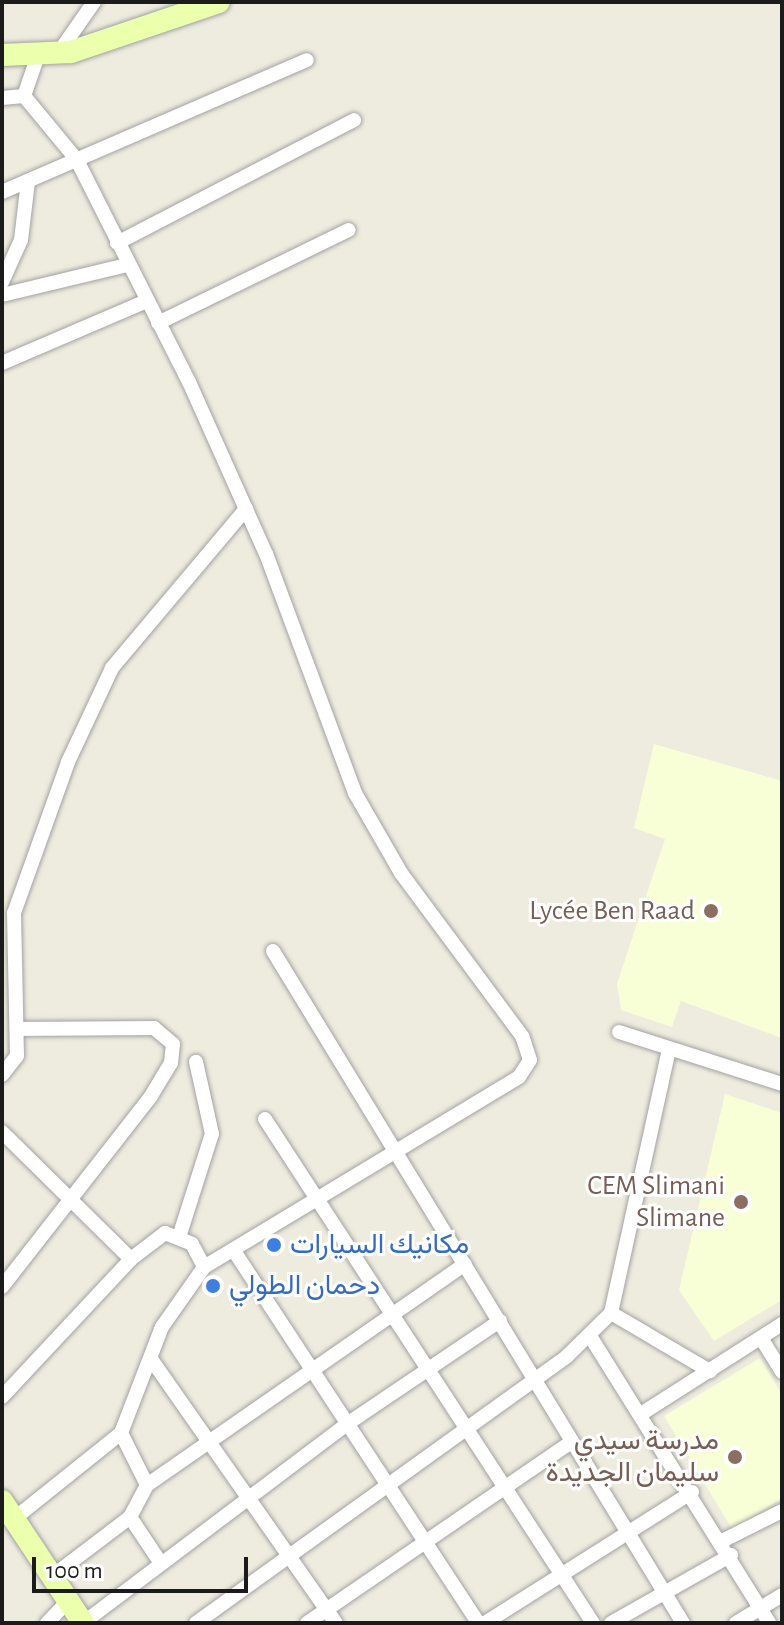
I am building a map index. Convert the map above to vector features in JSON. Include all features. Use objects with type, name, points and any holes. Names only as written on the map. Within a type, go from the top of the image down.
[{"type":"main road","points":[[2,55],[47,57],[219,2]]},
{"type":"main road","points":[[9,1509],[83,1623]]},
{"type":"street","points":[[24,96],[47,57],[94,2]]},
{"type":"street","points":[[2,192],[307,60]]},
{"type":"street","points":[[2,98],[24,96]]},
{"type":"street","points":[[9,1509],[121,1433],[178,1296],[204,1267],[236,1254],[519,1077],[529,1048],[401,873],[355,793],[246,509],[158,323],[77,160],[24,96]]},
{"type":"street","points":[[117,243],[354,120]]},
{"type":"street","points":[[2,282],[21,240],[28,181]]},
{"type":"street","points":[[158,323],[349,230]]},
{"type":"street","points":[[2,295],[127,265]]},
{"type":"street","points":[[2,363],[147,301]]},
{"type":"street","points":[[2,1075],[17,1056],[14,913],[86,719],[153,613],[246,509]]},
{"type":"street","points":[[273,951],[393,1154],[465,1264],[570,1443],[683,1623]]},
{"type":"street","points":[[2,1287],[72,1205],[158,1085],[173,1044],[154,1028],[18,1029]]},
{"type":"street","points":[[619,1032],[782,1084]]},
{"type":"street","points":[[196,1623],[386,1481],[534,1381],[590,1336],[611,1313],[669,1049]]},
{"type":"street","points":[[180,1234],[212,1134],[196,1062]]},
{"type":"street","points":[[265,1119],[394,1311],[593,1623]]},
{"type":"street","points":[[2,1132],[72,1205],[131,1259]]},
{"type":"street","points":[[2,1397],[131,1259],[165,1233],[180,1234]]},
{"type":"street","points":[[180,1234],[204,1267]]},
{"type":"street","points":[[236,1254],[350,1422],[478,1623]]},
{"type":"street","points":[[54,1575],[130,1517],[147,1485],[465,1264]]},
{"type":"street","points":[[611,1313],[710,1371]]},
{"type":"street","points":[[83,1623],[160,1562],[350,1422],[500,1321]]},
{"type":"street","points":[[641,1414],[782,1324]]},
{"type":"street","points":[[590,1336],[692,1492],[769,1623]]},
{"type":"street","points":[[761,1338],[782,1372]]},
{"type":"street","points":[[151,1359],[213,1440],[336,1623]]},
{"type":"street","points":[[121,1433],[147,1485]]},
{"type":"street","points":[[307,1623],[425,1539],[570,1443]]},
{"type":"street","points":[[485,1623],[692,1492]]},
{"type":"street","points":[[722,1541],[782,1511]]},
{"type":"street","points":[[130,1517],[160,1562]]},
{"type":"street","points":[[611,1623],[731,1555]]},
{"type":"street","points":[[736,1623],[782,1595]]},
{"type":"street","points":[[47,1623],[69,1600]]},
{"type":"shaded area","name":"Lycée Ben Raad","points":[[654,744],[782,781],[782,1038],[681,1001],[672,1027],[621,1010],[617,984],[665,839],[634,828]]},
{"type":"shaded area","name":"CEM Slimani Slimane","points":[[725,1094],[782,1113],[782,1300],[714,1341],[679,1290]]},
{"type":"shaded area","name":"مدرسة سيدي سليمان الجديدة","points":[[760,1358],[782,1395],[782,1498],[732,1529],[664,1416]]},
{"type":"place","name":"Lycée Ben Raad","points":[[711,911]]},
{"type":"place","name":"CEM Slimani Slimane","points":[[741,1202]]},
{"type":"place","name":"مكانيك السيارات","points":[[274,1245]]},
{"type":"place","name":"دحمان الطولي","points":[[213,1286]]},
{"type":"place","name":"مدرسة سيدي سليمان الجديدة","points":[[735,1457]]}]
